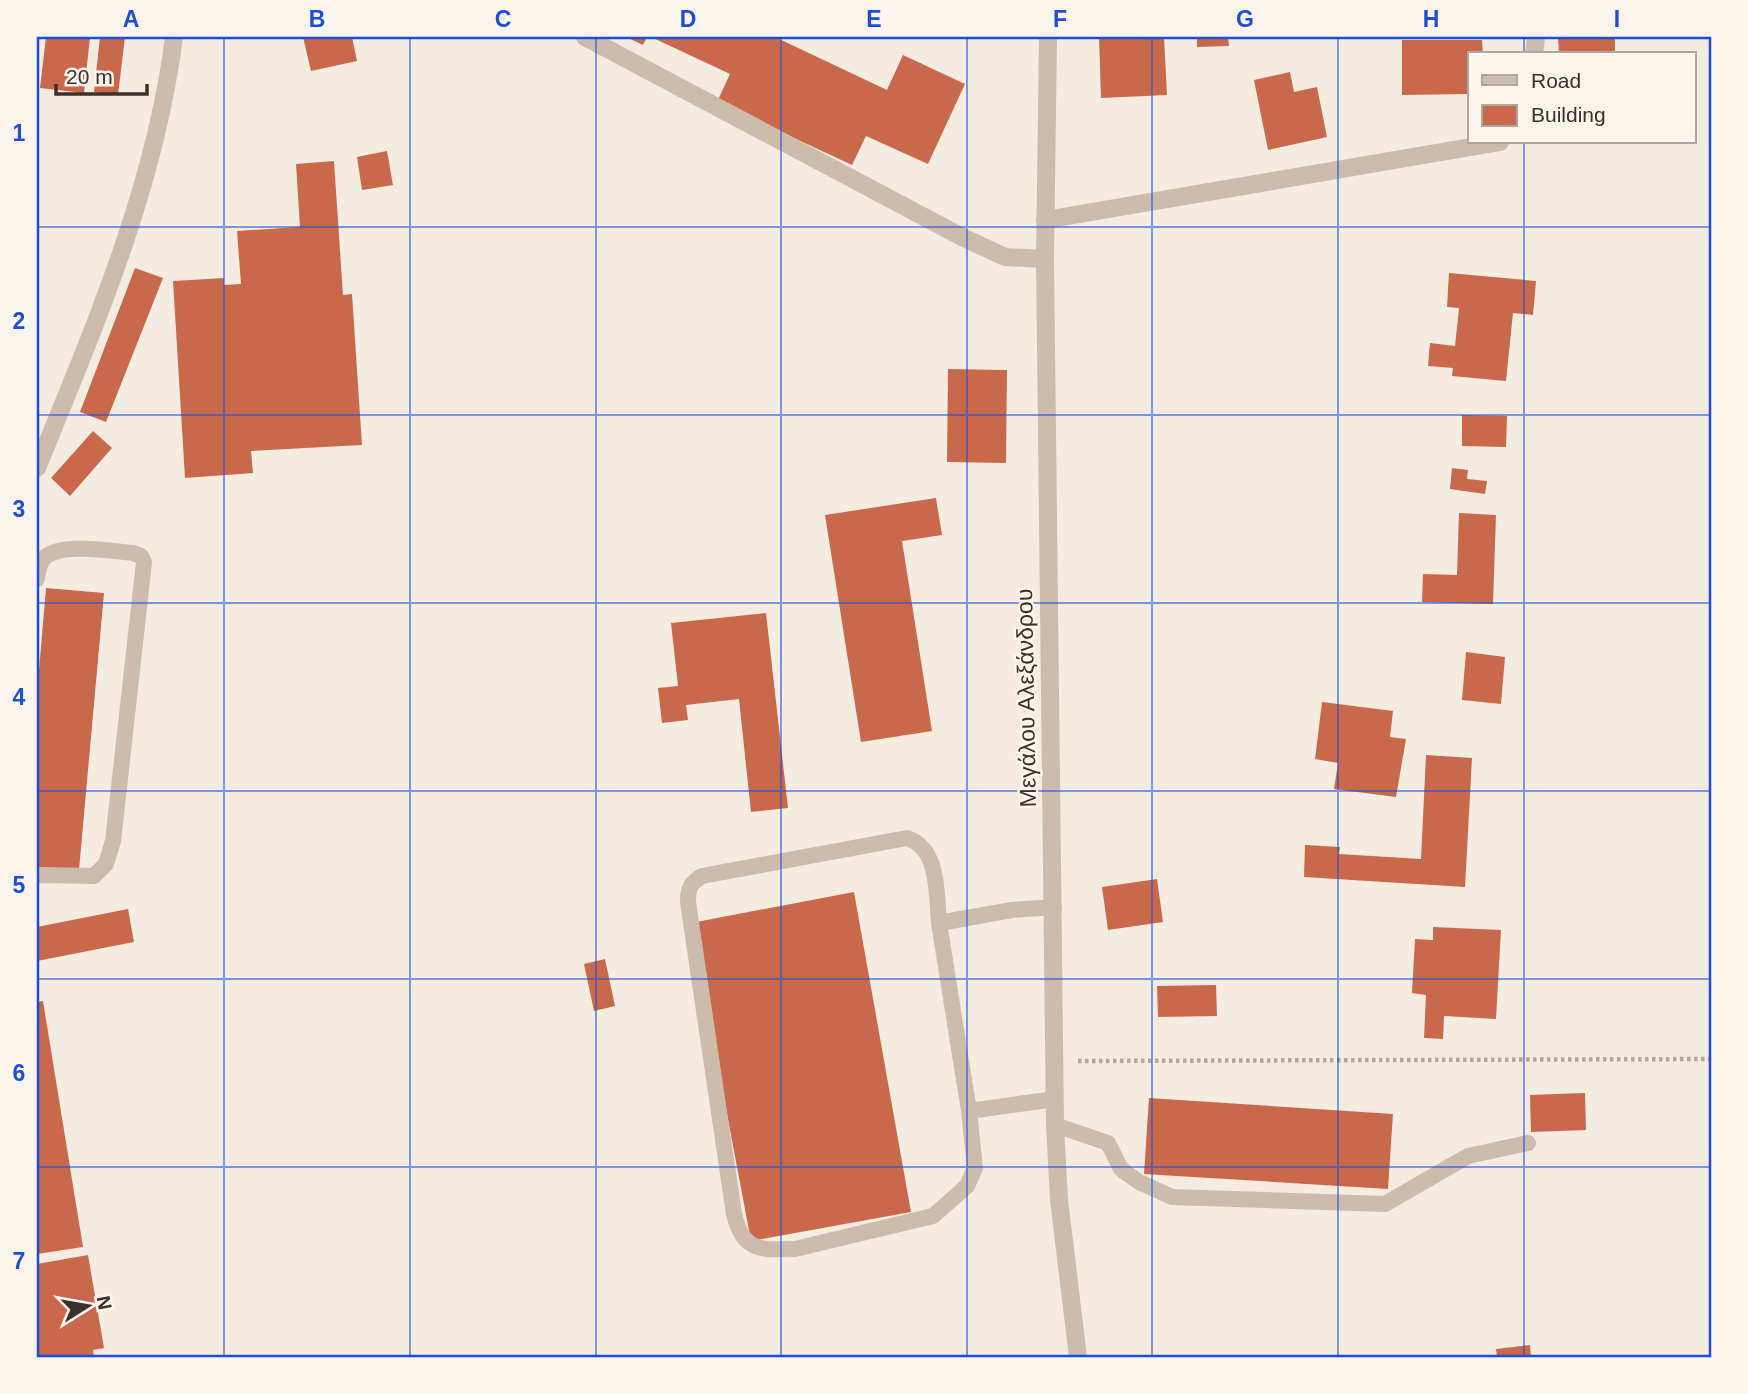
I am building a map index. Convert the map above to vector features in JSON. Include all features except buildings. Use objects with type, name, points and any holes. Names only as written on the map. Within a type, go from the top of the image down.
[{"type":"street","points":[[37,468],[100,311],[145,183],[170,71],[174,37]]},
{"type":"street","points":[[586,37],[962,237],[1005,257],[1045,259]]},
{"type":"street","name":"Μεγάλου Αλεξάνδρου","points":[[1048,37],[1045,259],[1055,1125],[1060,1213],[1078,1357]]},
{"type":"street","points":[[1045,220],[1488,144]]},
{"type":"lane","points":[[37,579],[39,565],[44,558],[63,549],[133,553],[141,555],[144,562],[113,841],[106,864],[94,876],[37,875]]},
{"type":"lane","points":[[907,838],[919,842],[932,862],[939,923],[969,1111],[975,1168],[967,1186],[933,1216],[795,1249],[773,1250],[750,1245],[738,1233],[688,901],[688,890],[693,881],[702,876],[907,838]]},
{"type":"lane","points":[[939,923],[1012,910],[1054,907]]},
{"type":"lane","points":[[969,1111],[1055,1099]]},
{"type":"lane","points":[[1055,1125],[1108,1143],[1121,1169],[1139,1182],[1172,1197],[1385,1204],[1468,1156],[1528,1143]]},
{"type":"path","points":[[1056,1061],[1711,1059]]}]
